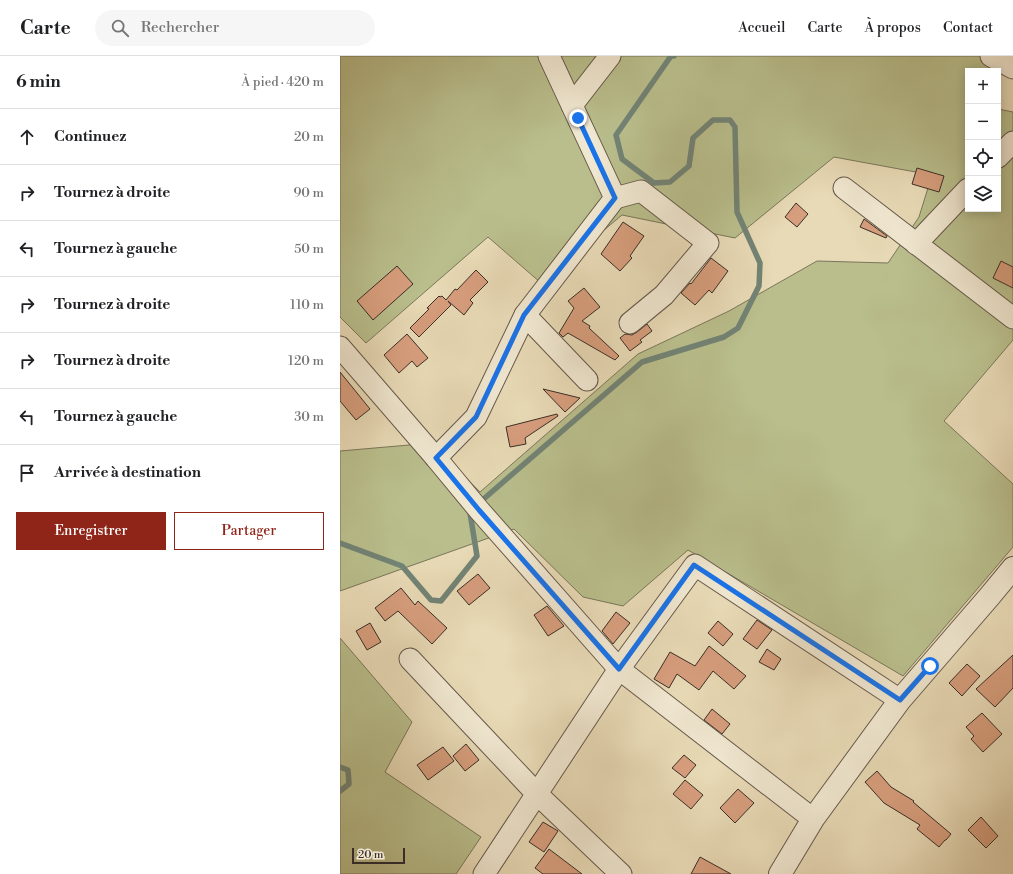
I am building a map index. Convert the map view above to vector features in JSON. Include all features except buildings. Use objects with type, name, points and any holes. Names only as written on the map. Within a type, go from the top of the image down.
[{"type":"street","points":[[549,56],[615,198]]},
{"type":"street","points":[[572,105],[610,56]]},
{"type":"street","points":[[991,56],[1013,68]]},
{"type":"street","points":[[1001,154],[1013,142]]},
{"type":"street","points":[[844,188],[1013,318]]},
{"type":"street","points":[[436,458],[476,417],[524,315],[615,198],[641,192],[708,243],[664,294],[630,323]]},
{"type":"street","points":[[916,244],[965,192]]},
{"type":"street","points":[[524,315],[587,380]]},
{"type":"street","points":[[340,347],[436,458],[475,506],[619,669],[813,819]]},
{"type":"street","points":[[484,874],[619,669],[694,565],[900,700]]},
{"type":"street","points":[[780,874],[813,819],[900,700],[990,597],[1013,568]]},
{"type":"street","points":[[410,660],[537,794],[621,874]]},
{"type":"green space","points":[[340,56],[999,56],[999,68],[965,68],[965,212],[1001,212],[1001,110],[1013,112],[1013,340],[944,421],[1013,484],[1013,547],[903,676],[688,550],[623,606],[583,597],[514,529],[340,591],[340,451],[432,443],[480,492],[638,354],[729,311],[817,261],[888,263],[919,217],[932,175],[834,157],[735,238],[622,215],[541,283],[488,237],[366,343],[340,317]]},
{"type":"green space","points":[[340,638],[412,722],[385,772],[481,837],[456,874],[340,874]]},
{"type":"waterway","points":[[479,503],[642,362],[724,337],[738,328],[759,286],[760,263],[737,212],[735,127],[730,120],[713,120],[693,138],[689,166],[670,182],[654,183],[622,159],[616,135],[671,56],[674,56]]},
{"type":"waterway","points":[[340,543],[402,566],[431,600],[441,601],[477,556],[470,513],[472,511]]},
{"type":"waterway","points":[[340,767],[348,770],[349,784],[340,791]]},
{"type":"route","points":[[578,118],[615,198],[524,315],[476,417],[436,458],[479,510],[619,669],[694,565],[900,700],[930,666]]}]
